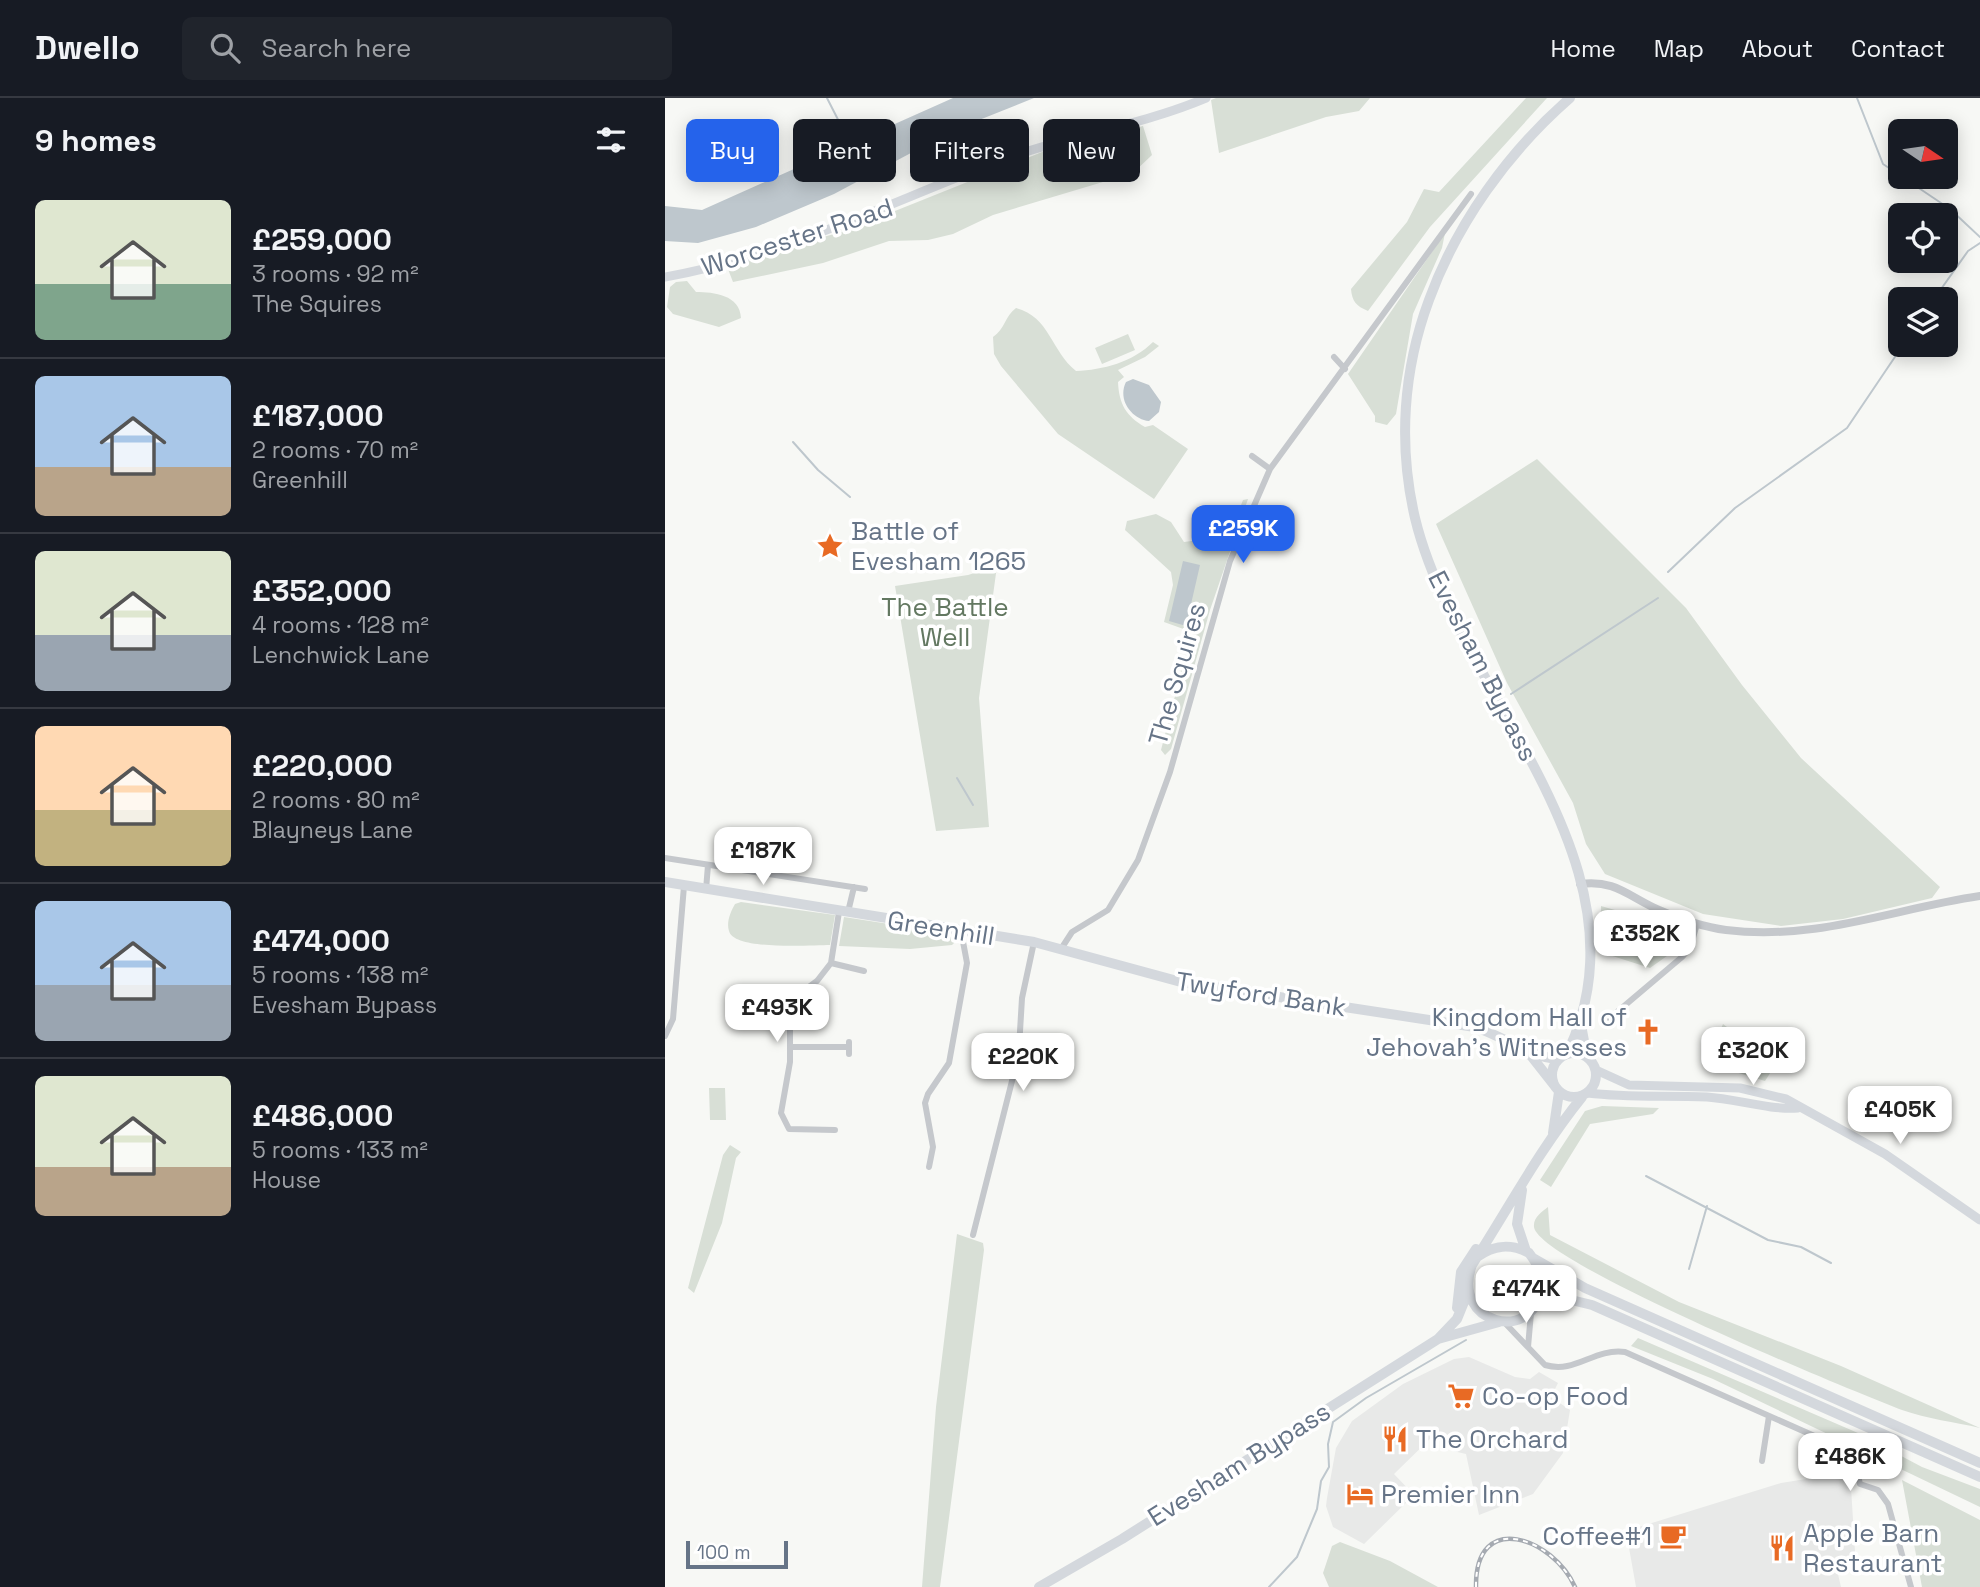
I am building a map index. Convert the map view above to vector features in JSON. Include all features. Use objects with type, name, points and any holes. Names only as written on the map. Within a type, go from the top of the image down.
[{"type":"highway","name":"Evesham Bypass","points":[[1570,98],[1503,170],[1473,211],[1444,264],[1413,352],[1404,446],[1415,519],[1430,565],[1450,612],[1538,771],[1559,820],[1580,884],[1588,933],[1589,959],[1580,1025],[1587,1057]]},
{"type":"highway","name":"Evesham Bypass","points":[[1562,1057],[1580,1025]]},
{"type":"highway","points":[[1553,1133],[1557,1089],[1552,1073],[1562,1057],[1587,1057],[1596,1070],[1595,1084],[1553,1133],[1523,1186],[1488,1237],[1469,1273],[1468,1292],[1480,1312],[1502,1321],[1523,1317],[1534,1307],[1563,1298],[1592,1305],[1980,1477]]},
{"type":"highway","points":[[1557,1089],[1569,1097],[1585,1095]]},
{"type":"highway","points":[[1523,1186],[1517,1224],[1542,1282],[1534,1307]]},
{"type":"highway","points":[[1422,1349],[1427,1340],[1453,1315],[1459,1300],[1464,1265],[1488,1237]]},
{"type":"highway","points":[[1477,1257],[1495,1247],[1529,1255],[1585,1288],[1980,1463]]},
{"type":"highway","name":"Evesham Bypass","points":[[1039,1587],[1122,1539],[1438,1339],[1457,1319],[1468,1292]]},
{"type":"highway","name":"Evesham Bypass","points":[[1438,1339],[1502,1321]]},
{"type":"main road","name":"Worcester Road","points":[[665,277],[775,248],[883,210],[1003,159],[1139,123],[1206,98]]},
{"type":"main road","name":"Greenhill","points":[[665,882],[1034,942]]},
{"type":"main road","name":"Twyford Bank","points":[[1034,942],[1098,962],[1181,982],[1475,1027],[1511,1040],[1528,1051],[1557,1089]]},
{"type":"main road","name":"Twyford Bank","points":[[1528,1051],[1562,1057]]},
{"type":"main road","points":[[1596,1070],[1629,1085],[1716,1086],[1786,1099],[1885,1154],[1980,1220]]},
{"type":"main road","points":[[1585,1095],[1707,1097],[1783,1109],[1798,1108]]},
{"type":"street","name":"The Squires","points":[[1061,949],[1072,932],[1108,911],[1138,860],[1170,772],[1230,561],[1270,469],[1471,194]]},
{"type":"street","points":[[1334,357],[1345,369]]},
{"type":"street","points":[[1252,456],[1270,469]]},
{"type":"street","name":"Greenhill","points":[[665,858],[865,889]]},
{"type":"street","points":[[706,890],[708,865]]},
{"type":"street","points":[[1580,884],[1612,884],[1658,909],[1697,924],[1747,932],[1797,932],[1839,927],[1980,896]]},
{"type":"street","points":[[665,1036],[670,1027],[675,1003],[684,886]]},
{"type":"street","name":"Greenhill","points":[[844,912],[854,887]]},
{"type":"street","points":[[789,1129],[781,1113],[791,1047],[790,1001],[825,974],[831,963],[844,912]]},
{"type":"street","points":[[1604,1023],[1682,957],[1690,948],[1697,924]]},
{"type":"street","points":[[929,1167],[933,1147],[925,1103],[933,1085],[947,1069],[951,1053],[967,963],[961,931]]},
{"type":"street","points":[[973,1235],[1019,1048],[1022,998],[1034,942]]},
{"type":"street","points":[[831,963],[864,971]]},
{"type":"street","points":[[791,1047],[849,1048]]},
{"type":"street","points":[[789,1129],[835,1131]]},
{"type":"street","points":[[783,1136],[789,1129]]},
{"type":"street","points":[[1528,1348],[1534,1307]]},
{"type":"street","points":[[1502,1321],[1540,1362],[1554,1368],[1570,1367],[1595,1354],[1610,1350],[1625,1352],[1841,1447],[1851,1455],[1860,1484],[1878,1489],[1888,1504],[1911,1587]]},
{"type":"street","points":[[1762,1461],[1769,1416]]},
{"type":"shaded area","points":[[953,98],[1034,98],[982,119],[910,119],[910,153],[896,161],[896,123]]},
{"type":"shaded area","points":[[793,169],[793,182],[856,182],[756,227],[698,243],[665,241],[665,206],[702,210],[765,182],[779,182],[779,176]]},
{"type":"shaded area","points":[[1133,379],[1149,385],[1161,402],[1159,412],[1149,421],[1137,417],[1125,402],[1123,395],[1126,382]]},
{"type":"shaded area","points":[[1183,561],[1200,565],[1186,626],[1169,621]]},
{"type":"shaded area","points":[[1469,1357],[1515,1377],[1530,1379],[1539,1372],[1558,1383],[1551,1397],[1570,1410],[1563,1453],[1533,1494],[1479,1515],[1466,1454],[1453,1451],[1434,1435],[1394,1474],[1414,1495],[1364,1544],[1333,1527],[1326,1506],[1327,1498],[1336,1448],[1352,1421],[1403,1384],[1454,1359]]},
{"type":"shaded area","points":[[1850,1472],[1856,1567],[1837,1570],[1841,1587],[1636,1587],[1626,1531],[1781,1483]]},
{"type":"green space","points":[[1370,98],[1359,111],[1326,117],[1219,153],[1211,100]]},
{"type":"green space","points":[[1526,98],[1547,98],[1430,227],[1368,311],[1358,305],[1351,289],[1407,222],[1424,189],[1439,192]]},
{"type":"green space","points":[[1143,126],[1152,155],[1140,166],[1140,127]]},
{"type":"green space","points":[[1043,152],[1043,182],[1103,182],[993,215],[953,234],[928,240],[889,241],[823,263],[733,282],[726,264],[845,231],[967,182],[1029,182],[1029,157]]},
{"type":"green space","points":[[1445,233],[1442,248],[1413,314],[1396,414],[1387,425],[1375,422],[1375,416],[1348,374]]},
{"type":"green space","points":[[687,281],[696,292],[718,294],[731,300],[740,310],[741,318],[719,327],[673,314],[667,307],[670,287],[676,282]]},
{"type":"green space","points":[[1016,308],[1036,319],[1076,371],[1117,364],[1136,355],[1153,342],[1159,346],[1145,357],[1118,370],[1124,377],[1118,382],[1120,397],[1128,414],[1145,427],[1153,425],[1188,449],[1154,499],[1058,434],[1001,366],[994,354],[993,337]]},
{"type":"green space","points":[[1128,334],[1135,350],[1102,364],[1095,348]]},
{"type":"green space","points":[[1537,459],[1686,608],[1742,685],[1801,758],[1940,887],[1932,898],[1843,919],[1781,926],[1703,914],[1605,874],[1586,844],[1573,803],[1507,683],[1436,524]]},
{"type":"green space","points":[[1248,499],[1210,610],[1171,749],[1165,755],[1161,750],[1190,638],[1189,631],[1164,622],[1173,585],[1171,572],[1125,530],[1127,521],[1156,514],[1171,522],[1184,542],[1199,540],[1219,551],[1224,548],[1243,500]]},
{"type":"green space","name":"The Battle Well","points":[[997,566],[979,698],[989,827],[936,831],[895,586],[968,575]]},
{"type":"green space","points":[[741,902],[835,915],[830,945],[791,946],[744,942],[734,937],[728,928],[735,904]]},
{"type":"green space","points":[[1601,906],[1677,928],[1681,936],[1674,951],[1650,968],[1600,952]]},
{"type":"green space","points":[[844,917],[947,933],[955,942],[952,945],[910,949],[839,946]]},
{"type":"green space","points":[[1723,1024],[1776,1064],[1765,1081],[1706,1063]]},
{"type":"green space","points":[[709,1088],[725,1088],[726,1120],[710,1120]]},
{"type":"green space","points":[[1602,1106],[1659,1108],[1653,1114],[1590,1124],[1551,1187],[1540,1180],[1585,1111]]},
{"type":"green space","points":[[730,1145],[741,1152],[736,1158],[722,1223],[694,1293],[688,1288],[723,1155]]},
{"type":"green space","points":[[1548,1207],[1550,1235],[1679,1302],[1841,1366],[1980,1428],[1902,1410],[1766,1354],[1640,1296],[1549,1244],[1534,1227],[1536,1218]]},
{"type":"green space","points":[[957,1234],[983,1243],[984,1250],[940,1587],[922,1587],[936,1407]]},
{"type":"green space","points":[[1638,1338],[1858,1433],[1922,1467],[1980,1489],[1980,1507],[1713,1379],[1631,1346]]},
{"type":"green space","points":[[1902,1480],[1980,1520],[1980,1587],[1922,1587]]},
{"type":"green space","points":[[1340,1542],[1390,1561],[1438,1587],[1329,1587],[1323,1573],[1332,1546]]},
{"type":"waterway","points":[[827,98],[838,119]]},
{"type":"waterway","points":[[1857,98],[1883,164],[1950,209],[1980,237]]},
{"type":"waterway","points":[[1942,287],[1968,251],[1980,243]]},
{"type":"waterway","points":[[1668,572],[1735,508],[1847,428],[1895,357]]},
{"type":"waterway","points":[[793,442],[818,470],[850,497]]},
{"type":"waterway","points":[[1511,694],[1658,598]]},
{"type":"waterway","points":[[957,778],[973,805]]},
{"type":"waterway","points":[[1646,1176],[1768,1240],[1801,1247],[1831,1263]]},
{"type":"waterway","points":[[1689,1269],[1707,1206]]},
{"type":"waterway","points":[[1269,1587],[1297,1557],[1317,1509],[1321,1481],[1329,1467],[1328,1444],[1333,1422],[1366,1398],[1466,1340]]},
{"type":"railway","points":[[1476,1587],[1479,1563],[1488,1547],[1501,1540],[1517,1539],[1550,1555],[1575,1587]]},
{"type":"place","name":"Battle of Evesham 1265","points":[[830,546]]},
{"type":"place","name":"Kingdom Hall of Jehovah's Witnesses","points":[[1648,1032]]},
{"type":"place","name":"Co-op Food","points":[[1461,1396]]},
{"type":"place","name":"The Orchard","points":[[1395,1439]]},
{"type":"place","name":"Premier Inn","points":[[1360,1494]]},
{"type":"place","name":"Coffee#1","points":[[1673,1536]]},
{"type":"place","name":"Apple Barn Restaurant","points":[[1782,1548]]}]
